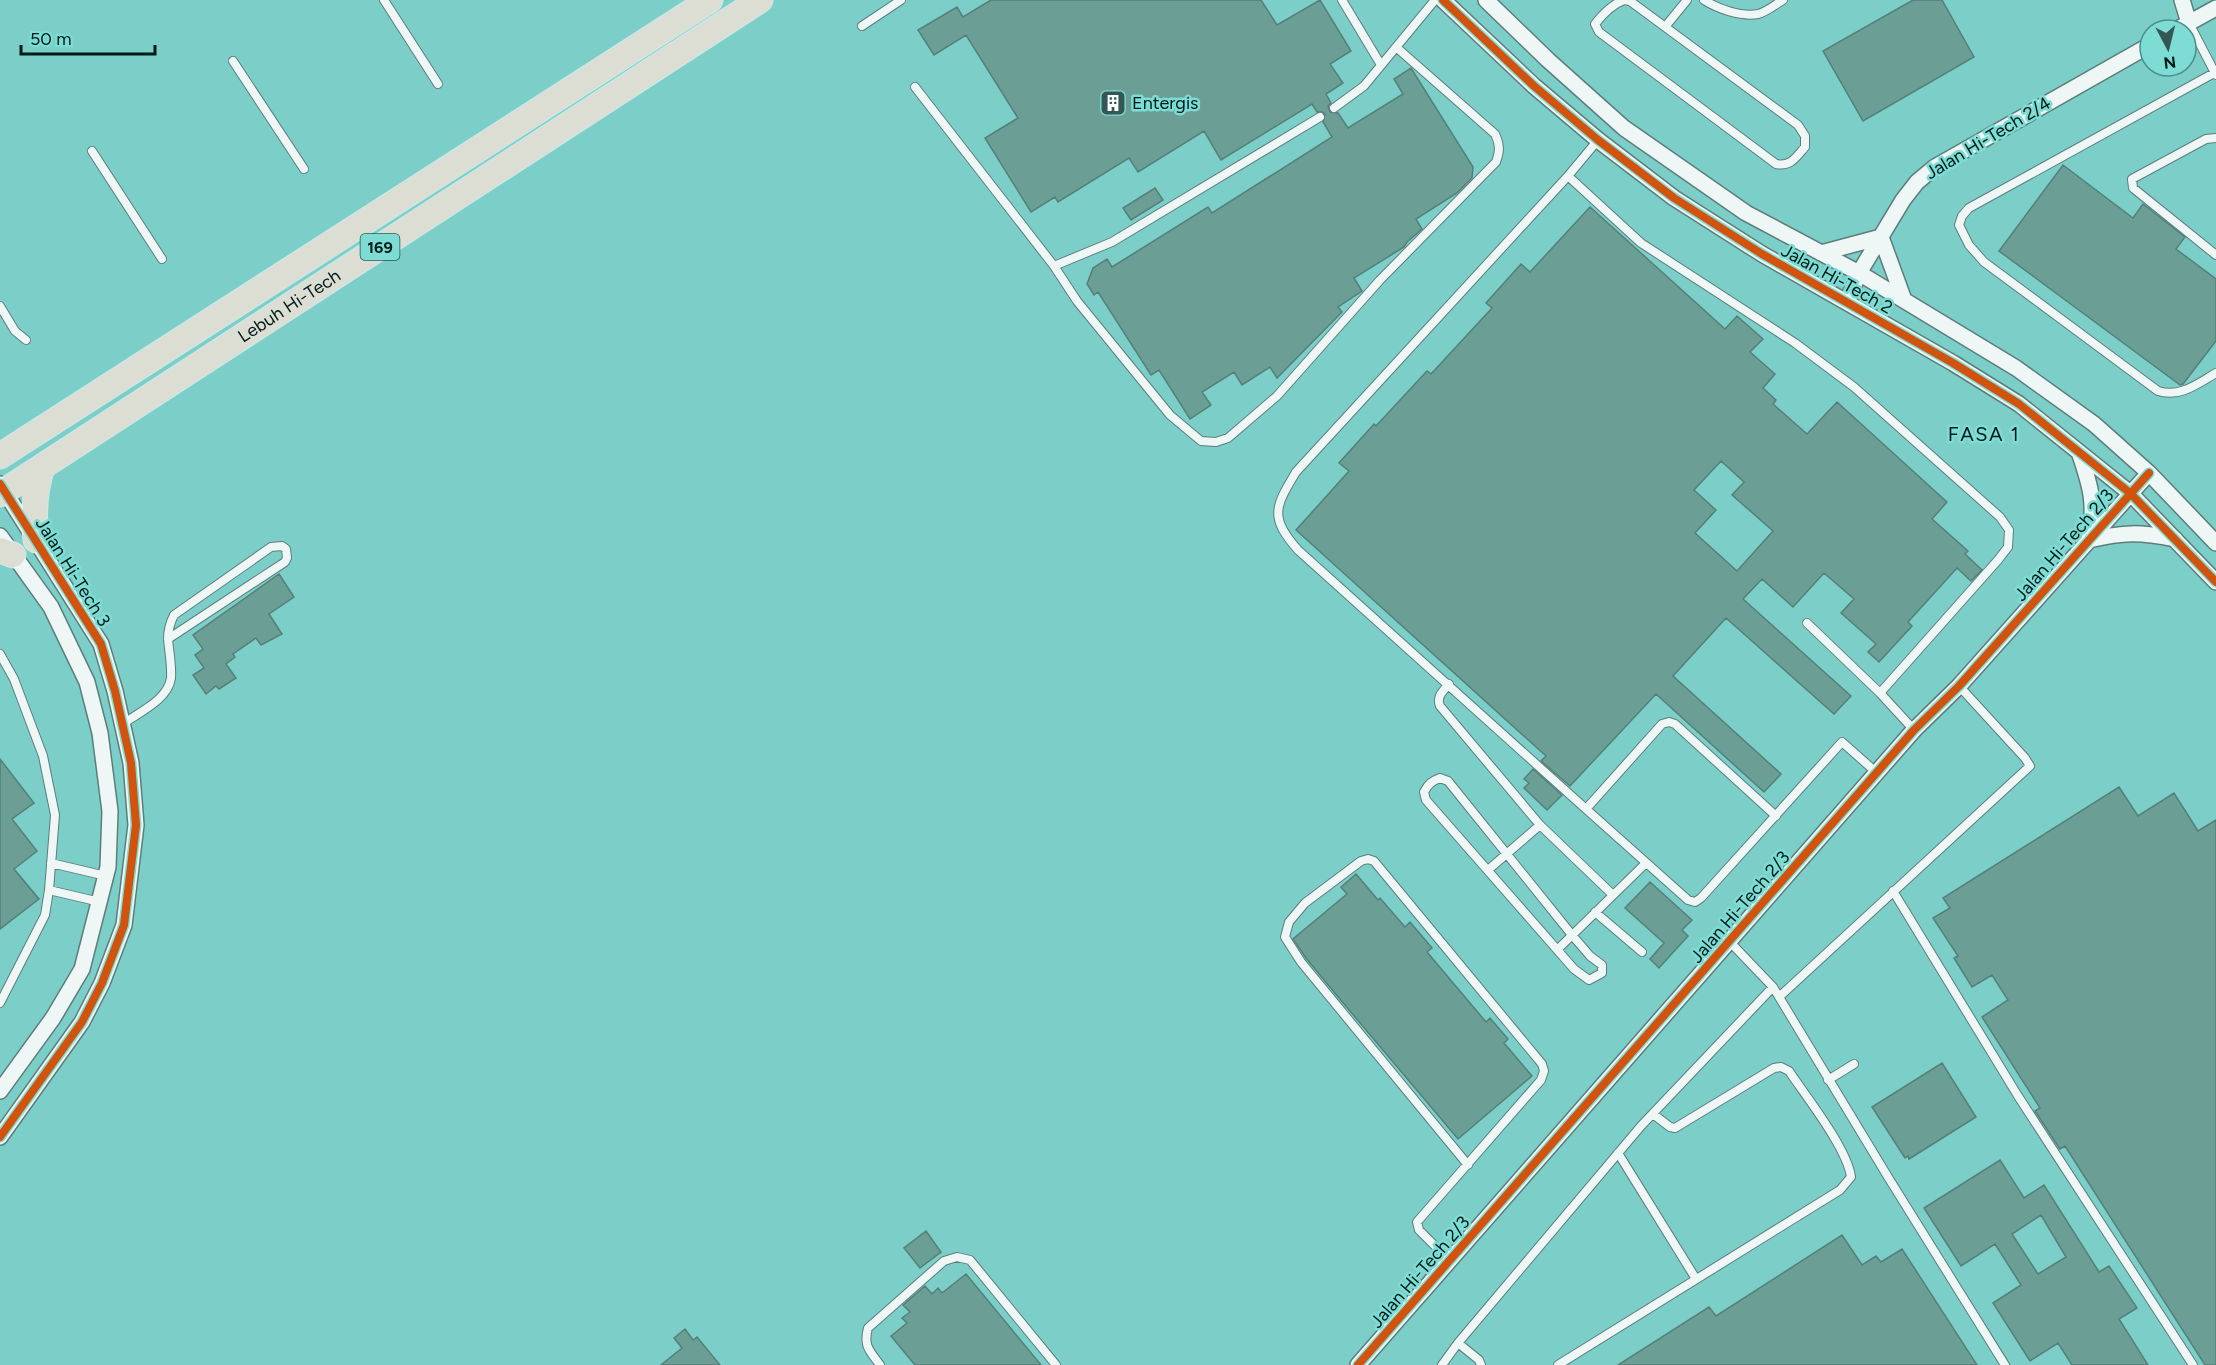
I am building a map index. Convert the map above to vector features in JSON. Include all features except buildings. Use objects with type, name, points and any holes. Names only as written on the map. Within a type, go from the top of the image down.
[{"type":"main road","name":"Lebuh Hi-Tech","points":[[0,456],[710,0]]},
{"type":"main road","name":"Lebuh Hi-Tech","points":[[2,490],[42,467],[760,0]]},
{"type":"main road","points":[[0,433],[30,436]]},
{"type":"main road","points":[[36,540],[33,515],[35,489],[42,467]]},
{"type":"street","name":"Jalan Hi-Tech 2","points":[[1443,0],[1534,86],[1598,140],[1674,198],[1762,254],[1953,363],[2019,404],[2130,493],[2216,582]]},
{"type":"street","points":[[2182,0],[2182,18]]},
{"type":"street","name":"Jalan Hi-Tech 2","points":[[1489,1],[1548,60],[1624,128],[1746,213],[1859,273],[1904,300],[2016,368],[2094,424],[2149,473],[2216,543]]},
{"type":"street","points":[[2195,18],[2212,8]]},
{"type":"street","name":"Jalan Hi-Tech 2/4","points":[[1847,302],[1859,273],[1917,182],[1935,167],[2138,52]]},
{"type":"street","points":[[1821,253],[1881,237],[1904,300]]},
{"type":"street","points":[[2079,452],[2093,500],[2094,516],[2090,540],[2127,533],[2143,533],[2175,539]]},
{"type":"street","name":"Jalan Hi-Tech 2/3","points":[[1358,1365],[1914,730],[1959,686],[2149,473]]},
{"type":"street","name":"Jalan Hi-Tech 3","points":[[0,1137],[81,1023],[102,983],[124,925],[136,825],[131,764],[115,691],[101,644],[2,490]]},
{"type":"street","name":"Jalan Hi-Tech 3","points":[[0,1090],[53,1018],[82,969],[106,876],[110,811],[100,733],[87,682],[51,607],[4,547]]},
{"type":"lane","points":[[384,0],[438,84]]},
{"type":"lane","points":[[862,26],[901,0]]},
{"type":"lane","points":[[1342,0],[1381,65]]},
{"type":"lane","points":[[1334,108],[1364,86],[1435,0]]},
{"type":"lane","points":[[1624,0],[1630,1],[1665,27],[1798,125],[1805,136],[1805,147],[1790,164],[1776,164],[1599,32],[1595,24],[1600,17],[1624,0]]},
{"type":"lane","points":[[1665,27],[1687,0]]},
{"type":"lane","points":[[1704,0],[1716,8],[1759,14],[1783,0]]},
{"type":"lane","points":[[915,87],[1054,266],[1077,301],[1170,415],[1201,441],[1216,442],[1228,438],[1277,396],[1380,280],[1496,162],[1499,143],[1494,134],[1396,47]]},
{"type":"lane","points":[[2198,48],[2216,73],[1969,208],[1962,216],[1959,225],[1969,245],[1984,262],[2158,392],[2170,395],[2182,392],[2216,373]]},
{"type":"lane","points":[[233,61],[304,169]]},
{"type":"lane","points":[[1054,266],[1112,242],[1320,117]]},
{"type":"lane","points":[[2216,138],[2206,139],[2132,179],[2132,185],[2216,255]]},
{"type":"lane","points":[[1598,140],[1568,176],[1296,472],[1279,501],[1278,518],[1284,535],[1688,900],[1695,902],[1701,898],[1842,742],[1877,773]]},
{"type":"lane","points":[[92,151],[162,259]]},
{"type":"lane","points":[[1568,176],[1641,243],[1795,344],[1854,387],[2000,517],[2009,530],[2007,547],[1998,560],[1880,693]]},
{"type":"lane","points":[[0,306],[15,331],[26,339]]},
{"type":"lane","points":[[122,724],[163,695],[168,688],[171,678],[168,639],[169,627],[174,615],[271,547],[277,545],[286,549],[288,558],[285,562],[168,639]]},
{"type":"lane","points":[[1807,623],[1880,693],[1914,730]]},
{"type":"lane","points":[[0,1003],[45,915],[55,815],[43,756],[14,679],[1,657]]},
{"type":"lane","points":[[1449,684],[1440,696],[1438,701],[1440,706],[1540,825],[1613,895]]},
{"type":"lane","points":[[1779,997],[2030,766],[2010,740],[1959,686]]},
{"type":"lane","points":[[1586,808],[1662,724],[1669,722],[1675,724],[1776,816]]},
{"type":"lane","points":[[1440,778],[1448,781],[1572,935],[1590,956],[1602,965],[1602,973],[1590,980],[1574,969],[1488,870],[1426,800],[1424,792],[1433,780],[1440,778]]},
{"type":"lane","points":[[1488,870],[1540,825]]},
{"type":"lane","points":[[1450,1261],[1419,1230],[1417,1222],[1468,1165],[1541,1080],[1544,1071],[1542,1065],[1374,861],[1368,859],[1361,861],[1305,903],[1289,922],[1285,936],[1301,962],[1468,1165]]},
{"type":"lane","points":[[51,863],[106,876]]},
{"type":"lane","points":[[1558,949],[1646,863]]},
{"type":"lane","points":[[49,890],[100,902]]},
{"type":"lane","points":[[1893,891],[2018,1096],[2193,1365]]},
{"type":"lane","points":[[1595,912],[1642,952]]},
{"type":"lane","points":[[1729,942],[1773,987],[2005,1365]]},
{"type":"lane","points":[[1442,1365],[1458,1342],[1618,1153],[1773,987]]},
{"type":"lane","points":[[1828,1080],[1854,1064]]},
{"type":"lane","points":[[1558,1365],[1839,1190],[1851,1177],[1849,1166],[1789,1071],[1781,1066],[1774,1068],[1675,1128],[1670,1127],[1653,1114]]},
{"type":"lane","points":[[1618,1153],[1696,1279]]},
{"type":"lane","points":[[880,1365],[868,1349],[865,1339],[868,1328],[944,1261],[957,1257],[970,1260],[1056,1365]]},
{"type":"lane","points":[[1458,1342],[1479,1360],[1481,1365]]},
{"type":"shaded area","points":[[0,0],[2216,0],[2216,1365],[0,1365]]},
{"type":"cycle path","points":[[1443,0],[1534,86],[1598,140],[1674,198],[1762,254],[1953,363],[2019,404],[2130,493],[2216,582]]},
{"type":"cycle path","points":[[1358,1365],[1914,730],[1959,686],[2149,473]]},
{"type":"cycle path","points":[[0,484],[101,644],[115,691],[131,763],[136,825],[124,925],[102,983],[82,1022],[0,1137]]},
{"type":"place","name":"Entergis","points":[[1113,103]]},
{"type":"district","name":"FASA 1","points":[[1984,434]]}]
